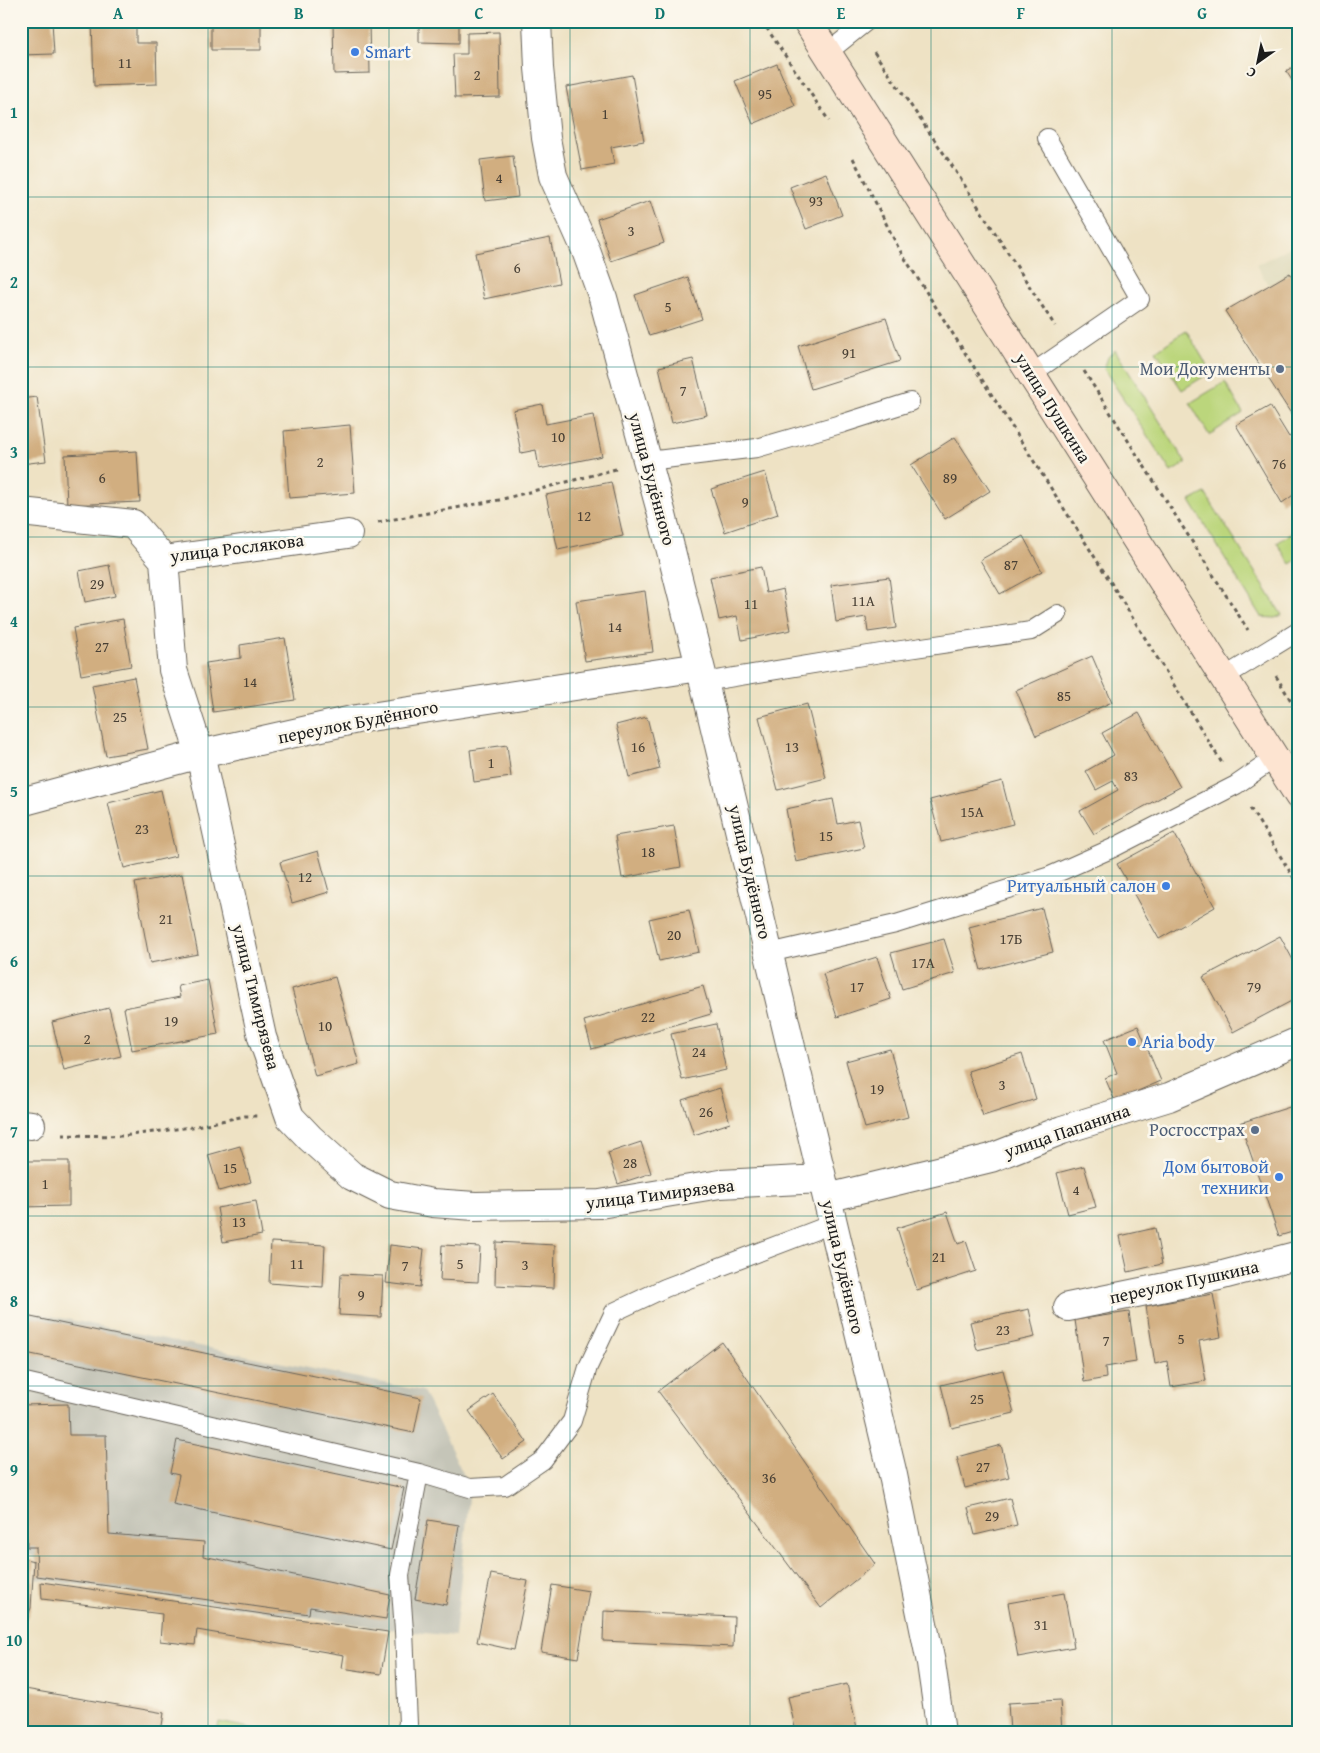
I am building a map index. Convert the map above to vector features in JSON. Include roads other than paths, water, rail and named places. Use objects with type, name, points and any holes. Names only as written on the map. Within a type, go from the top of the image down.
[{"type":"street","name":"улица Будённого","points":[[538,21],[539,68],[546,138],[553,176],[585,248],[603,298],[648,461],[702,675],[893,1475],[931,1663],[941,1732]]},
{"type":"street","name":"улица Пушкина","points":[[807,21],[1299,796]]},
{"type":"street","name":"улица Рослякова","points":[[21,512],[133,524],[164,560],[348,534]]},
{"type":"street","name":"улица Тимирязева","points":[[164,560],[173,670],[200,754],[262,1037],[290,1118],[310,1138],[352,1176],[390,1195],[432,1203],[475,1206],[600,1204],[720,1184],[827,1200]]},
{"type":"street","name":"переулок Будённого","points":[[21,802],[200,754],[357,719],[702,675]]},
{"type":"street","name":"улица Папанина","points":[[827,1200],[991,1158],[1062,1130],[1169,1097],[1299,1041]]},
{"type":"street","name":"переулок Пушкина","points":[[1068,1307],[1219,1276],[1299,1255]]},
{"type":"lane","points":[[827,53],[867,21]]},
{"type":"lane","points":[[1031,374],[1140,299],[1047,138]]},
{"type":"lane","points":[[648,461],[757,448],[910,402]]},
{"type":"lane","points":[[702,675],[881,653],[1031,631],[1058,614]]},
{"type":"lane","points":[[1224,677],[1299,631]]},
{"type":"lane","points":[[769,952],[896,924],[1050,876],[1112,848],[1236,785],[1276,758]]},
{"type":"lane","points":[[21,1381],[419,1473],[470,1488],[504,1486],[543,1460],[572,1421],[588,1367],[614,1312],[665,1288],[827,1200]]},
{"type":"lane","points":[[406,1732],[408,1724],[400,1575],[419,1473]]},
{"type":"place","name":"Smart","points":[[355,52]]},
{"type":"place","name":"Мои Документы","points":[[1280,369]]},
{"type":"place","name":"Ритуальный салон","points":[[1166,886]]},
{"type":"place","name":"Aria body","points":[[1132,1042]]},
{"type":"place","name":"Росгосстрах","points":[[1255,1130]]},
{"type":"place","name":"Дом бытовой техники","points":[[1279,1177]]}]
